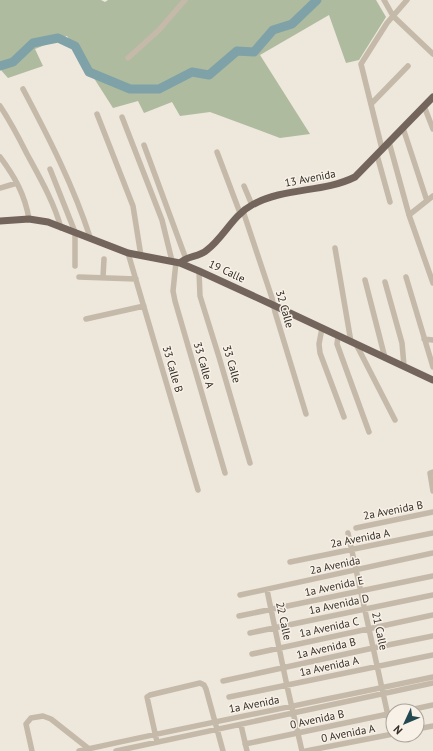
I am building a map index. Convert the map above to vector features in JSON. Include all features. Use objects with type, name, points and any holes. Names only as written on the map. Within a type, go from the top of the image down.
[{"type":"main road","name":"13 Avenida","points":[[179,261],[206,251],[242,212],[262,200],[346,182],[355,177],[433,96]]},
{"type":"main road","name":"19 Calle","points":[[0,221],[29,219],[48,222],[128,253],[179,261],[433,380]]},
{"type":"street","points":[[128,58],[159,30],[185,0]]},
{"type":"street","points":[[384,0],[393,16],[433,54]]},
{"type":"street","points":[[382,149],[372,103],[361,64],[393,16],[407,0]]},
{"type":"street","points":[[372,103],[408,66]]},
{"type":"street","points":[[23,90],[61,162],[74,192],[90,237]]},
{"type":"street","points":[[0,106],[40,177],[58,217],[61,228]]},
{"type":"street","points":[[424,106],[433,129]]},
{"type":"street","points":[[97,114],[133,206],[142,256]]},
{"type":"street","name":"33 Calle A","points":[[122,118],[179,261],[173,291],[175,301],[225,473]]},
{"type":"street","points":[[403,128],[427,201]]},
{"type":"street","points":[[388,142],[409,216],[433,283]]},
{"type":"street","points":[[144,145],[179,261]]},
{"type":"street","name":"32 Calle","points":[[217,152],[242,212],[272,298],[306,414]]},
{"type":"street","points":[[377,155],[390,202]]},
{"type":"street","points":[[0,157],[26,200],[29,219]]},
{"type":"street","points":[[50,169],[75,232],[75,266]]},
{"type":"street","points":[[0,188],[17,183]]},
{"type":"street","points":[[244,186],[252,205]]},
{"type":"street","points":[[409,216],[433,196]]},
{"type":"street","points":[[335,248],[353,343],[394,420]]},
{"type":"street","name":"33 Calle B","points":[[128,253],[198,490]]},
{"type":"street","points":[[103,277],[104,259]]},
{"type":"street","name":"33 Calle","points":[[199,271],[200,296],[250,463]]},
{"type":"street","points":[[79,277],[136,279]]},
{"type":"street","points":[[406,277],[433,367]]},
{"type":"street","points":[[365,280],[385,358]]},
{"type":"street","points":[[385,282],[402,343],[404,366]]},
{"type":"street","points":[[86,319],[144,306]]},
{"type":"street","points":[[322,328],[319,344],[320,353],[344,417]]},
{"type":"street","points":[[338,336],[337,344],[370,432]]},
{"type":"street","points":[[424,339],[433,340]]},
{"type":"street","points":[[431,473],[433,491]]},
{"type":"street","name":"2a Avenida B","points":[[356,528],[433,512]]},
{"type":"street","name":"21 Calle","points":[[348,533],[364,609],[387,703]]},
{"type":"street","name":"2a Avenida A","points":[[290,562],[433,533]]},
{"type":"street","name":"2a Avenida","points":[[240,595],[433,553]]},
{"type":"street","name":"1a Avenida E","points":[[239,616],[433,576]]},
{"type":"street","name":"22 Calle","points":[[267,590],[302,751]]},
{"type":"street","name":"1a Avenida D","points":[[250,633],[433,595]]},
{"type":"street","name":"1a Avenida C","points":[[252,654],[433,615]]},
{"type":"street","name":"1a Avenida B","points":[[223,681],[433,636]]},
{"type":"street","name":"1a Avenida A","points":[[229,697],[433,655]]},
{"type":"street","name":"1a Avenida","points":[[116,751],[294,713],[433,677]]},
{"type":"street","name":"1a Avenida","points":[[79,751],[102,748],[155,734],[292,707],[433,683]]},
{"type":"street","points":[[157,742],[147,697],[150,694],[200,684],[204,685],[223,751]]},
{"type":"street","name":"0 Avenida B","points":[[245,744],[385,715]]},
{"type":"street","points":[[32,751],[26,724],[31,718],[43,716],[51,719],[89,749]]},
{"type":"street","points":[[241,725],[247,751]]},
{"type":"street","name":"0 Avenida A","points":[[306,751],[385,736]]},
{"type":"green space","points":[[0,0],[101,0],[105,2],[108,0],[376,0],[386,17],[359,60],[346,63],[329,15],[260,55],[310,134],[280,138],[210,112],[180,116],[172,102],[144,113],[138,101],[113,108],[67,36],[35,49],[43,66],[8,78],[0,69]]},
{"type":"waterway","points":[[0,66],[13,62],[33,43],[58,38],[75,46],[89,72],[130,89],[159,89],[192,72],[209,75],[237,51],[254,52],[273,30],[292,24],[317,0]]}]
